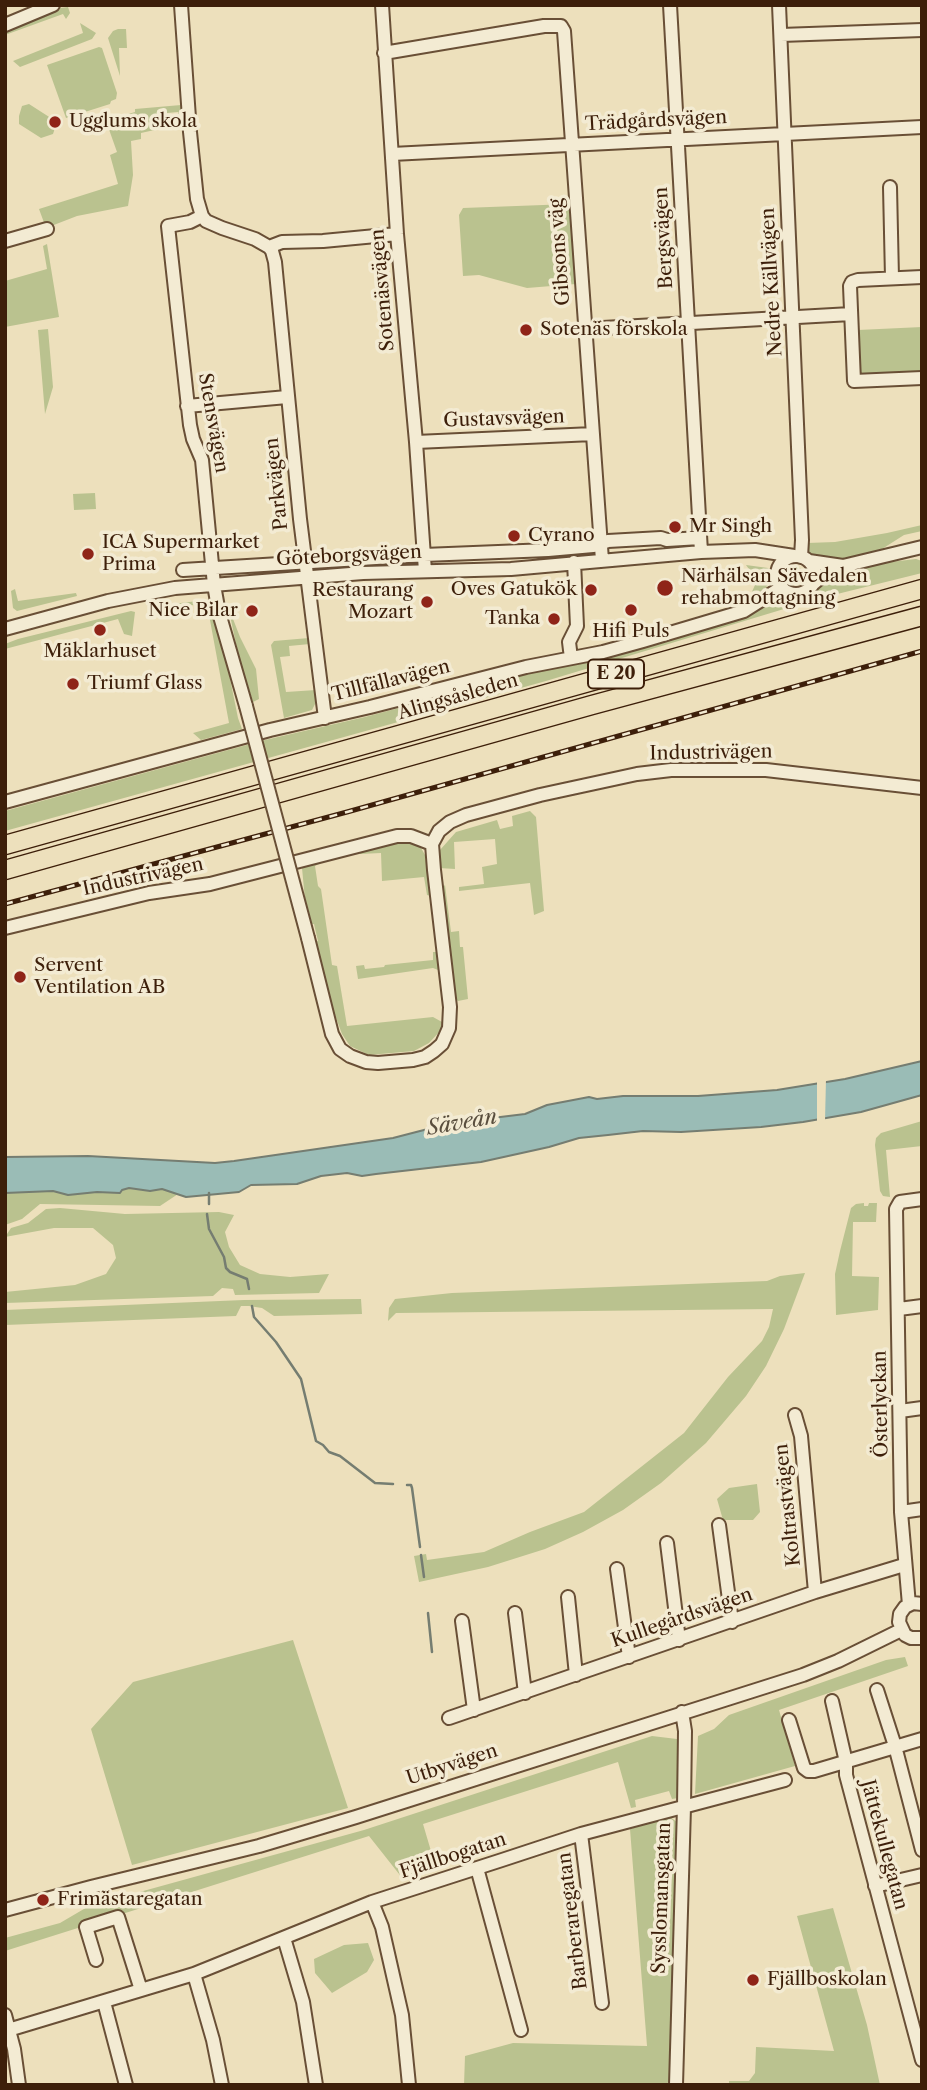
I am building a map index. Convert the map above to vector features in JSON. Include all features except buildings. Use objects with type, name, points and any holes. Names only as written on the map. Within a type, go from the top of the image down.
[{"type":"highway","name":"Alingsåsleden","points":[[5,845],[922,589]]},
{"type":"highway","name":"E 20","points":[[5,870],[592,705],[922,616]]},
{"type":"street","points":[[5,25],[53,5]]},
{"type":"street","points":[[181,5],[197,199],[206,221],[269,247],[282,242],[397,234]]},
{"type":"street","name":"Sotenäsvägen","points":[[382,5],[397,234],[425,571]]},
{"type":"street","name":"Bergsvägen","points":[[670,5],[701,552]]},
{"type":"street","name":"Nedre Källvägen","points":[[779,5],[801,558]]},
{"type":"street","name":"Gibsons väg","points":[[384,53],[544,26],[561,26],[565,37],[602,560]]},
{"type":"street","points":[[781,35],[922,30]]},
{"type":"street","name":"Trädgårdsvägen","points":[[392,154],[922,127]]},
{"type":"street","points":[[890,187],[892,278]]},
{"type":"street","name":"Stensvägen","points":[[202,216],[190,222],[168,226],[187,406],[191,432],[202,460],[214,585]]},
{"type":"street","points":[[5,241],[47,229]]},
{"type":"street","name":"Parkvägen","points":[[269,247],[275,262],[305,562],[325,718]]},
{"type":"street","points":[[922,277],[852,282],[850,286],[854,381],[922,378]]},
{"type":"street","points":[[585,329],[851,314]]},
{"type":"street","points":[[187,406],[287,397]]},
{"type":"street","name":"Gustavsvägen","points":[[416,442],[593,434]]},
{"type":"street","name":"Göteborgsvägen","points":[[183,570],[548,550],[650,538],[700,538]]},
{"type":"street","name":"Göteborgsvägen","points":[[813,584],[842,566],[922,547]]},
{"type":"street","name":"Göteborgsvägen","points":[[6,627],[137,594],[175,588],[307,577],[511,569],[701,552],[755,550],[842,566]]},
{"type":"street","points":[[748,551],[769,562],[778,581],[789,593],[807,591],[813,584],[815,572],[801,558],[784,561],[777,574]]},
{"type":"street","points":[[571,658],[569,642],[577,626],[574,562]]},
{"type":"street","points":[[214,585],[219,613],[332,1034],[341,1049],[357,1060],[379,1063],[425,1057],[435,1051],[446,1036],[450,1018],[432,844]]},
{"type":"street","name":"Tillfällavägen","points":[[5,802],[229,740],[526,667],[603,652],[723,618],[758,604],[782,587]]},
{"type":"street","name":"Industrivägen","points":[[5,928],[149,892],[210,884],[397,836],[411,836],[432,844],[439,831],[450,822],[466,815],[540,795],[641,774],[705,769],[766,770],[922,788]]},
{"type":"street","name":"Österlyckan","points":[[915,1604],[904,1565],[901,1512],[898,1203],[922,1199]]},
{"type":"street","points":[[899,1309],[922,1306]]},
{"type":"street","points":[[900,1411],[922,1408]]},
{"type":"street","name":"Koltrastvägen","points":[[795,1415],[801,1436],[816,1592]]},
{"type":"street","points":[[901,1512],[922,1509]]},
{"type":"street","points":[[719,1525],[732,1622]]},
{"type":"street","points":[[667,1543],[679,1640]]},
{"type":"street","name":"Kullegårdsvägen","points":[[449,1718],[816,1592],[904,1565]]},
{"type":"street","points":[[617,1569],[629,1657]]},
{"type":"street","points":[[568,1597],[576,1675]]},
{"type":"street","points":[[915,1604],[902,1610],[899,1618],[901,1630],[911,1638],[922,1639]]},
{"type":"street","points":[[515,1613],[525,1693]]},
{"type":"street","points":[[462,1621],[474,1710]]},
{"type":"street","name":"Utbyvägen","points":[[5,1910],[259,1846],[803,1675],[901,1630]]},
{"type":"street","points":[[877,1690],[895,1746],[922,1850]]},
{"type":"street","name":"Jättekullegatan","points":[[832,1700],[846,1762],[846,1775],[922,2060]]},
{"type":"street","name":"Sysslomansgatan","points":[[676,2085],[684,1807],[685,1731],[682,1712]]},
{"type":"street","points":[[789,1720],[804,1768],[808,1771],[922,1739]]},
{"type":"street","name":"Fjällbogatan","points":[[8,2031],[194,1974],[372,1902],[477,1868],[582,1835],[785,1780]]},
{"type":"street","name":"Barberaregatan","points":[[582,1835],[602,2003]]},
{"type":"street","points":[[477,1868],[521,2030]]},
{"type":"street","points":[[875,1886],[922,1875]]},
{"type":"street","points":[[372,1902],[382,1927],[402,2015],[409,2085]]},
{"type":"street","points":[[96,1960],[86,1927],[118,1917],[141,1990]]},
{"type":"street","points":[[284,1938],[303,2002],[316,2085]]},
{"type":"street","points":[[194,1974],[213,2040],[222,2085]]},
{"type":"street","points":[[104,2002],[125,2085]]},
{"type":"street","points":[[5,2015],[19,2085]]},
{"type":"green space","points":[[68,7],[70,13],[66,19],[63,14],[5,35],[5,31]]},
{"type":"green space","points":[[80,23],[96,33],[92,39],[20,67],[13,61],[83,33]]},
{"type":"green space","points":[[118,29],[126,29],[127,48],[119,48],[120,76],[108,38]]},
{"type":"green space","points":[[102,48],[117,93],[116,99],[110,104],[66,118],[47,65]]},
{"type":"green space","points":[[29,104],[57,122],[53,134],[41,138],[19,124],[22,106]]},
{"type":"green space","points":[[181,105],[185,123],[181,124],[178,112],[167,113],[168,127],[141,133],[141,139],[131,141],[133,175],[128,206],[77,216],[46,228],[39,209],[118,184],[110,155],[117,152],[106,121],[135,112],[135,109]]},
{"type":"green space","points":[[570,204],[576,284],[527,288],[479,275],[463,276],[459,215],[463,208]]},
{"type":"green space","points":[[47,244],[59,317],[5,327],[5,281],[47,269],[43,246]]},
{"type":"green space","points":[[922,327],[922,371],[860,374],[858,330]]},
{"type":"green space","points":[[48,329],[53,387],[45,414],[38,330]]},
{"type":"green space","points":[[95,493],[96,509],[74,510],[73,494]]},
{"type":"green space","points":[[922,525],[922,531],[904,535],[882,549],[851,557],[829,560],[813,557],[807,551],[807,543],[835,542]]},
{"type":"green space","points":[[916,559],[922,561],[922,573],[817,599],[546,681],[5,831],[5,811],[265,740],[365,717],[740,617],[786,597],[803,598],[845,572],[882,563]]},
{"type":"green space","points":[[746,565],[768,568],[771,574],[770,582],[764,590],[742,604],[755,585]]},
{"type":"green space","points":[[796,567],[802,570],[805,576],[802,582],[796,585],[790,582],[787,576],[790,570]]},
{"type":"green space","points":[[15,589],[18,601],[76,593],[77,596],[17,611],[13,608],[11,591]]},
{"type":"green space","points":[[207,600],[226,659],[242,729],[201,740],[193,733],[229,723],[207,604],[157,608],[158,615],[150,608]]},
{"type":"green space","points":[[228,606],[256,669],[259,699],[253,702],[239,658]]},
{"type":"green space","points":[[135,612],[132,636],[124,634],[118,619],[5,649],[5,644],[18,639]]},
{"type":"green space","points":[[309,638],[310,644],[289,646],[290,656],[280,657],[286,692],[316,690],[317,700],[312,710],[284,718],[271,645],[274,641]]},
{"type":"green space","points":[[530,811],[536,817],[544,911],[534,915],[530,883],[459,891],[459,887],[484,884],[482,867],[497,864],[495,839],[454,842],[455,869],[439,868],[440,850],[456,832],[497,820],[500,829],[513,826],[512,816]]},
{"type":"green space","points":[[410,840],[421,848],[425,855],[431,896],[427,895],[424,877],[382,881],[381,853],[360,854],[397,841]]},
{"type":"green space","points":[[320,862],[315,866],[318,886],[321,889],[332,965],[337,966],[347,1026],[433,1017],[442,1022],[441,1030],[429,1043],[414,1051],[369,1055],[350,1046],[342,1034],[326,991],[314,942],[318,941],[314,924],[310,924],[306,910],[302,868]]},
{"type":"green space","points":[[445,885],[451,932],[459,931],[460,947],[463,947],[468,999],[458,1001],[455,998],[442,888]]},
{"type":"green space","points":[[433,952],[439,954],[438,970],[433,968],[358,979],[356,966],[364,965],[365,969],[433,960]]},
{"type":"green space","points":[[922,1121],[922,1146],[886,1150],[890,1197],[883,1196],[880,1191],[876,1138],[881,1133]]},
{"type":"green space","points":[[129,1188],[150,1191],[162,1189],[178,1194],[160,1206],[40,1204],[22,1219],[5,1225],[5,1193],[119,1193]]},
{"type":"green space","points":[[864,1203],[864,1206],[868,1206],[869,1203],[877,1203],[876,1222],[853,1222],[852,1276],[879,1277],[878,1310],[836,1315],[835,1274],[840,1251],[851,1208]]},
{"type":"green space","points":[[46,1209],[125,1214],[219,1212],[234,1215],[225,1232],[229,1247],[240,1265],[260,1274],[290,1277],[329,1274],[319,1293],[235,1295],[233,1289],[222,1288],[213,1296],[5,1303],[5,1292],[75,1285],[106,1274],[116,1258],[113,1245],[93,1228],[54,1228],[5,1237],[11,1228],[28,1223]]},
{"type":"green space","points":[[805,1273],[784,1329],[766,1366],[746,1396],[706,1443],[661,1483],[623,1510],[545,1549],[488,1567],[419,1582],[414,1556],[426,1554],[427,1560],[484,1552],[584,1512],[684,1433],[728,1377],[762,1341],[773,1309],[396,1313],[388,1321],[389,1308],[395,1299],[452,1293],[767,1281],[780,1276]]},
{"type":"green space","points":[[361,1299],[362,1314],[274,1316],[262,1308],[241,1306],[236,1316],[5,1325],[5,1310],[244,1300]]},
{"type":"green space","points":[[757,1484],[760,1512],[753,1520],[723,1520],[717,1499],[729,1488]]},
{"type":"green space","points":[[293,1640],[348,1808],[132,1865],[91,1729],[133,1682]]},
{"type":"green space","points":[[905,1657],[908,1666],[779,1710],[795,1766],[695,1794],[698,1736],[714,1729],[729,1715],[886,1660]]},
{"type":"green space","points":[[652,1736],[677,1739],[678,1798],[672,1799],[669,1791],[635,1800],[636,1807],[631,1808],[618,1762],[423,1824],[436,1868],[403,1879],[369,1836],[5,1951],[5,1938],[60,1923],[89,1906],[364,1830]]},
{"type":"green space","points":[[670,1817],[677,1822],[670,2081],[665,2085],[464,2085],[465,2056],[513,2043],[647,2046],[630,1829]]},
{"type":"green space","points":[[833,1908],[867,2025],[880,2085],[729,2085],[729,2081],[749,2081],[755,2073],[756,2047],[834,2051],[797,1916]]},
{"type":"green space","points":[[368,1943],[374,1960],[367,1972],[332,1993],[315,1973],[314,1959],[344,1945]]},
{"type":"water","name":"Säveån","points":[[922,1061],[922,1095],[861,1112],[803,1122],[681,1132],[643,1131],[579,1138],[481,1162],[362,1176],[347,1173],[321,1176],[297,1184],[251,1185],[239,1192],[186,1197],[162,1189],[150,1191],[129,1188],[120,1193],[5,1193],[5,1157],[88,1156],[215,1163],[393,1138],[451,1123],[525,1114],[547,1105],[589,1097],[698,1096],[777,1090],[845,1079]]},
{"type":"pier","points":[[826,1079],[825,1121],[817,1123],[817,1081]]},
{"type":"waterway","points":[[209,1193],[209,1204]]},
{"type":"waterway","points":[[207,1214],[209,1229],[224,1257],[226,1268],[247,1279],[249,1289]]},
{"type":"waterway","points":[[252,1306],[254,1317],[276,1342],[301,1379],[316,1441],[375,1483],[393,1484]]},
{"type":"waterway","points":[[407,1485],[412,1488],[420,1547]]},
{"type":"waterway","points":[[421,1555],[424,1577]]},
{"type":"waterway","points":[[428,1613],[432,1652]]},
{"type":"railway","points":[[5,904],[347,812],[922,651]]},
{"type":"place","name":"Ugglums skola","points":[[55,122]]},
{"type":"place","name":"Sotenäs förskola","points":[[526,330]]},
{"type":"place","name":"Mr Singh","points":[[675,527]]},
{"type":"place","name":"Cyrano","points":[[514,536]]},
{"type":"place","name":"ICA Supermarket Prima","points":[[88,554]]},
{"type":"place","name":"Närhälsan Sävedalen rehabmottagning","points":[[665,588]]},
{"type":"place","name":"Oves Gatukök","points":[[591,590]]},
{"type":"place","name":"Restaurang Mozart","points":[[427,602]]},
{"type":"place","name":"Hifi Puls","points":[[631,610]]},
{"type":"place","name":"Nice Bilar","points":[[252,611]]},
{"type":"place","name":"Tanka","points":[[554,619]]},
{"type":"place","name":"Mäklarhuset","points":[[100,630]]},
{"type":"place","name":"Triumf Glass","points":[[73,684]]},
{"type":"place","name":"Servent Ventilation AB","points":[[20,977]]},
{"type":"place","name":"Frimästaregatan","points":[[43,1900]]},
{"type":"place","name":"Fjällboskolan","points":[[753,1980]]}]
